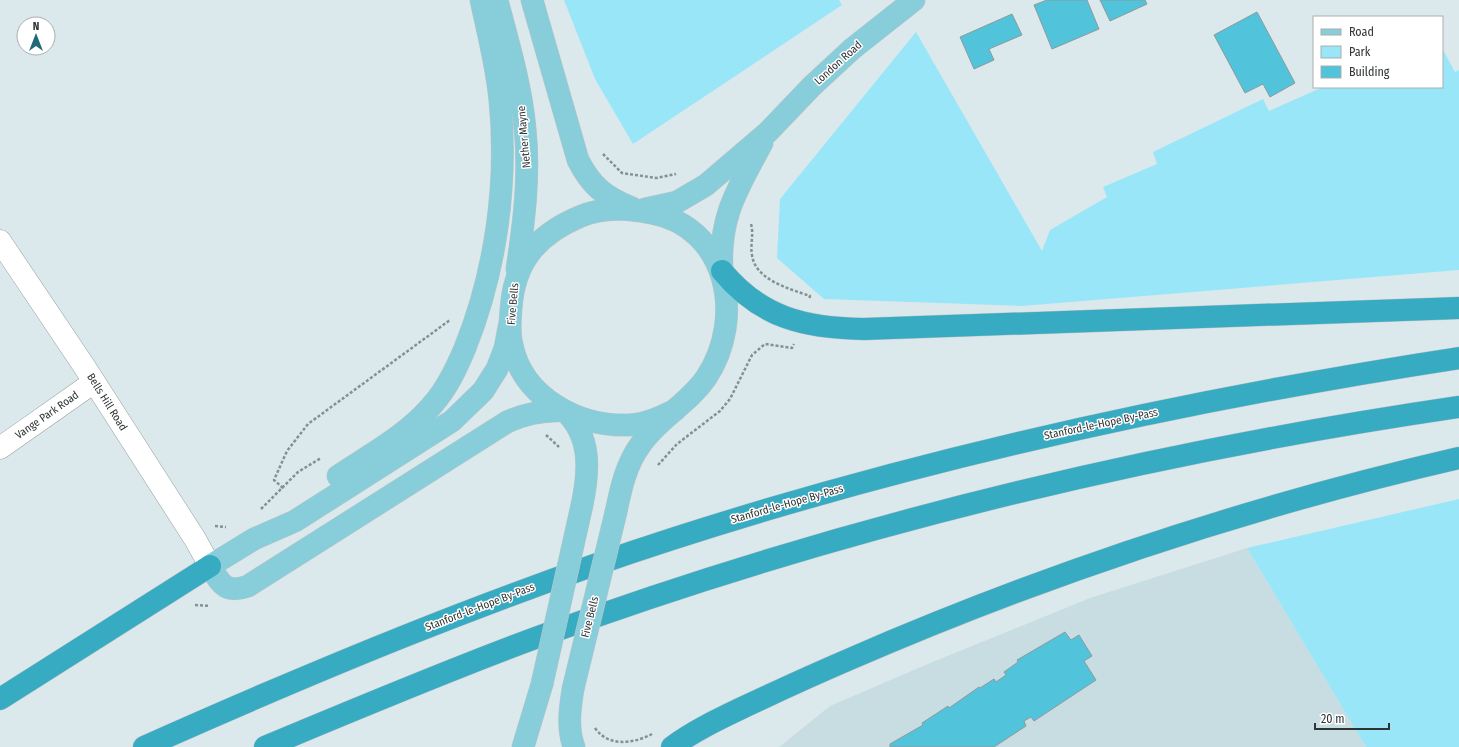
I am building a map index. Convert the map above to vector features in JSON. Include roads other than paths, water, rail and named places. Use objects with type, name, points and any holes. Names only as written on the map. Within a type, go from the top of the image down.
[{"type":"highway","points":[[722,271],[733,285],[750,300],[768,310],[810,325],[829,329],[1299,315],[1459,308]]},
{"type":"highway","name":"Stanford-le-Hope By-Pass","points":[[144,747],[289,683],[391,641],[505,597],[670,540],[797,500],[931,464],[1093,425],[1248,393],[1459,358]]},
{"type":"highway","points":[[265,747],[405,689],[538,637],[681,588],[815,547],[953,508],[1103,472],[1258,441],[1459,407]]},
{"type":"highway","points":[[672,747],[711,723],[796,682],[962,612],[1031,586],[1210,526],[1304,498],[1459,458]]},
{"type":"highway","points":[[0,699],[210,566]]},
{"type":"main road","points":[[254,539],[295,505],[388,443],[418,420],[435,403],[452,377],[462,355],[478,312],[488,275],[498,217],[502,158],[500,100],[481,0]]},
{"type":"main road","name":"Nether Mayne","points":[[497,0],[519,86],[525,127],[527,194],[516,276]]},
{"type":"main road","points":[[532,0],[573,144],[586,176],[596,187],[609,197],[637,210]]},
{"type":"main road","name":"London Road","points":[[637,210],[677,202],[692,195],[706,185],[768,132],[812,86],[914,0]]},
{"type":"main road","name":"London Road","points":[[722,271],[722,240],[730,205],[768,132]]},
{"type":"main road","name":"Five Bells","points":[[574,747],[569,722],[573,689],[616,512],[630,462],[640,444],[654,427],[675,410],[692,395],[706,377],[717,355],[723,337],[726,318],[726,294],[722,271],[712,253],[698,237],[680,222],[661,214],[637,210],[600,211],[582,216],[562,225],[543,239],[527,256],[516,276],[510,322],[512,345],[518,363],[542,396],[565,411],[584,420],[604,424],[630,425],[654,420],[675,410]]},
{"type":"main road","points":[[510,322],[505,348],[497,369],[483,391],[452,421],[295,521],[254,539],[210,566],[224,587],[231,589],[248,586],[507,422],[523,415],[539,411],[565,411]]},
{"type":"main road","name":"Five Bells","points":[[523,747],[542,684],[588,477],[585,450],[579,429],[573,419],[565,411]]},
{"type":"street","name":"Bells Hill Road","points":[[0,241],[196,539],[210,566]]},
{"type":"street","name":"Vange Park Road","points":[[0,448],[94,382]]}]
